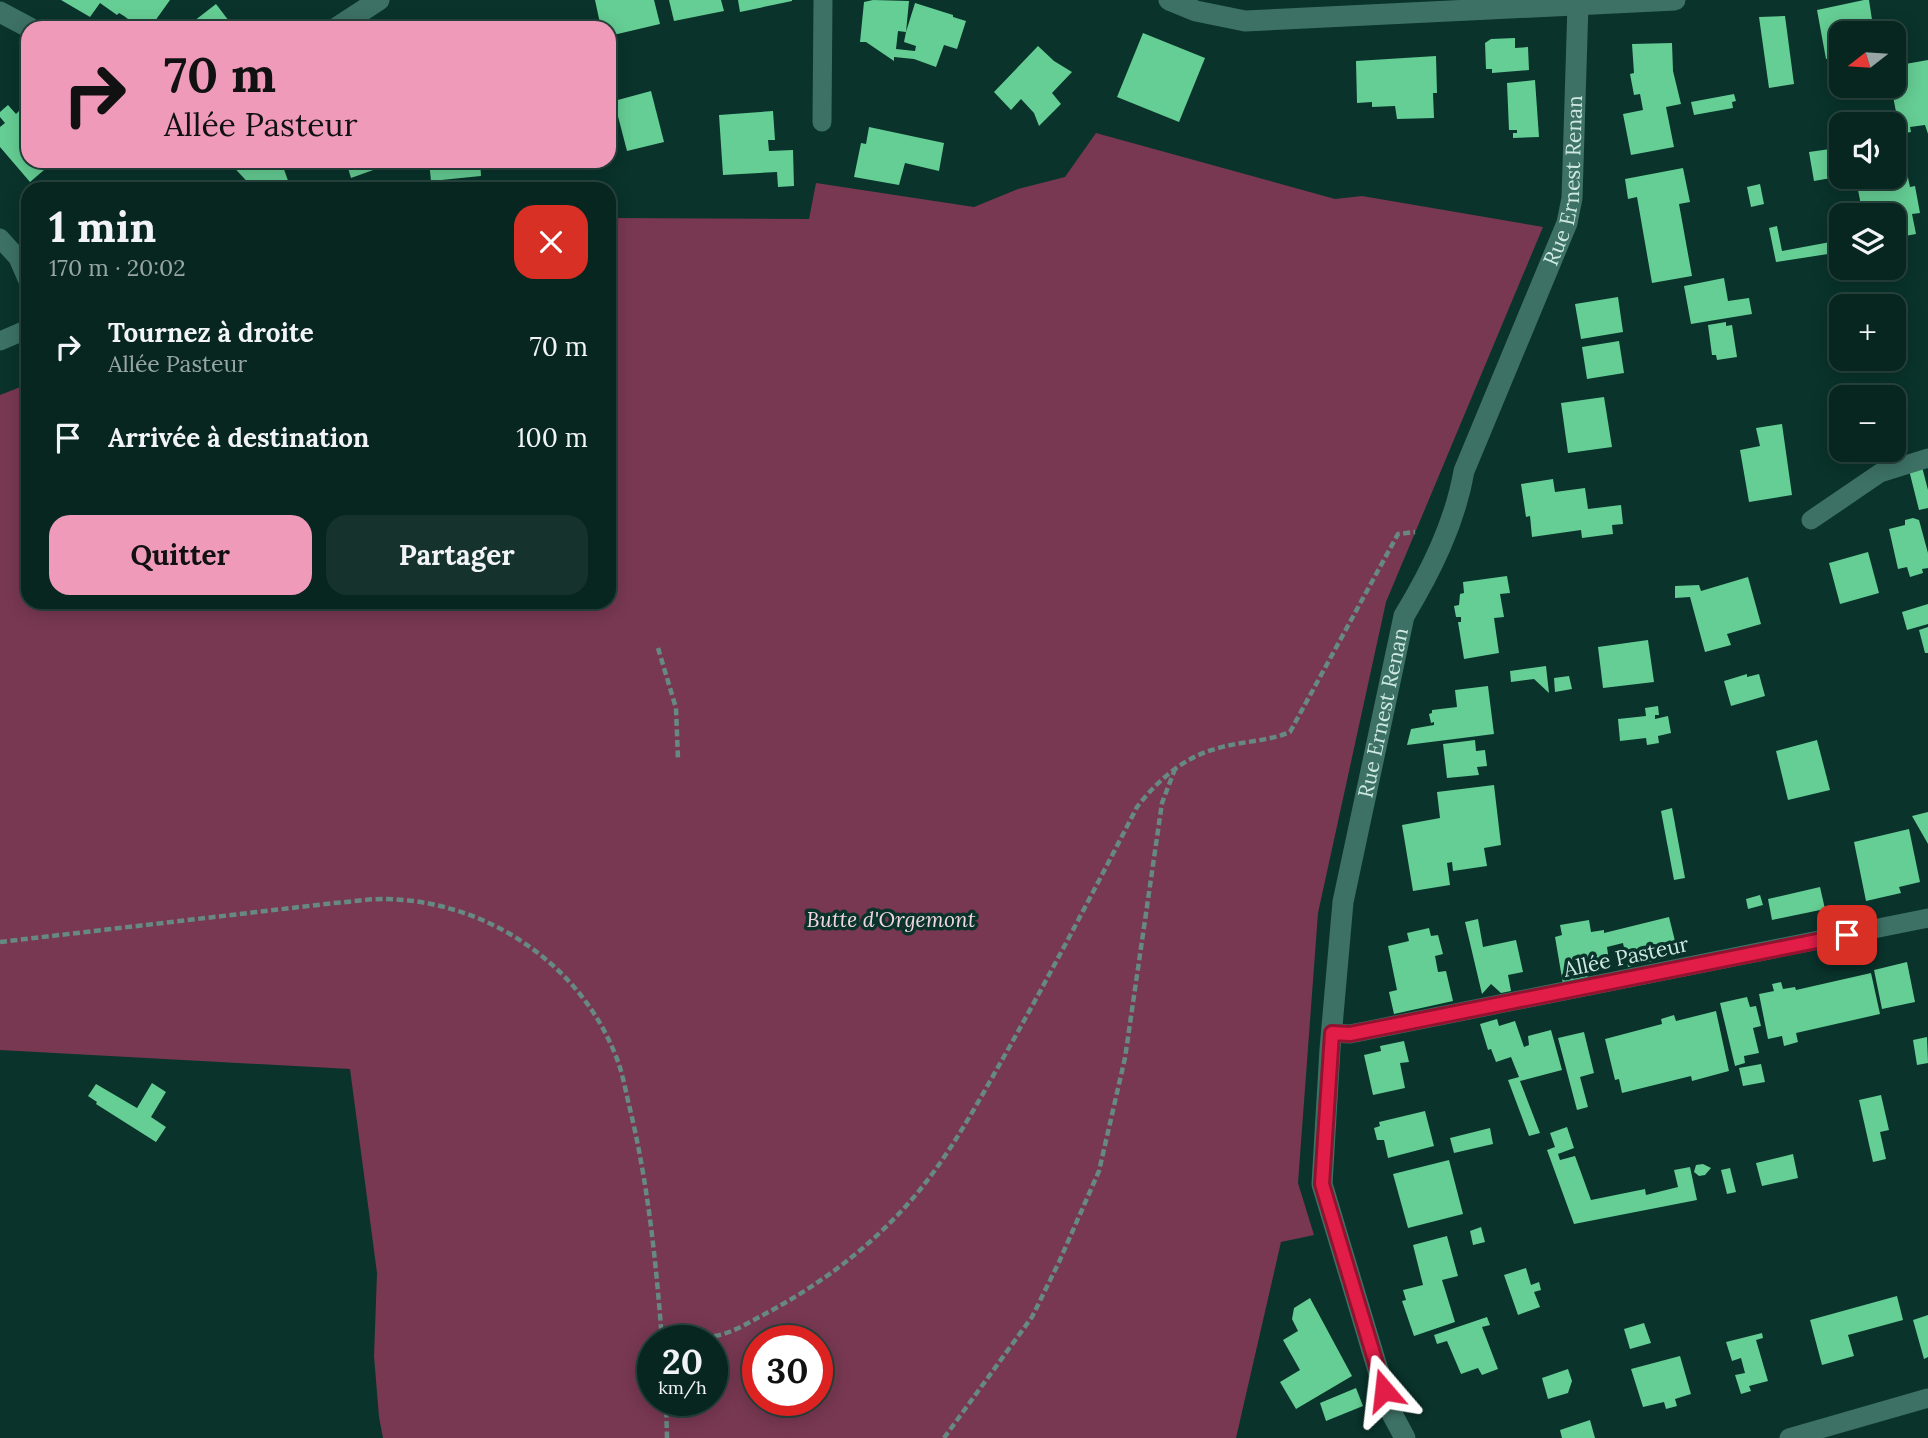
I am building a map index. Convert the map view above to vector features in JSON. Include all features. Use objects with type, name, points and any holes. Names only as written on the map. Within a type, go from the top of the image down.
[{"type":"street","points":[[348,21],[379,0]]},
{"type":"street","points":[[1169,0],[1196,11],[1245,21],[1675,0]]},
{"type":"street","name":"Rue Ernest Renan","points":[[1405,1438],[1391,1412],[1322,1184],[1343,902],[1404,616],[1423,584],[1450,523],[1458,503],[1464,471],[1567,223],[1572,198],[1578,4]]},
{"type":"street","points":[[0,12],[21,23]]},
{"type":"lane","points":[[822,122],[823,0]]},
{"type":"lane","points":[[0,238],[21,265]]},
{"type":"lane","points":[[0,341],[21,332]]},
{"type":"lane","points":[[1811,520],[1880,473],[1928,458]]},
{"type":"lane","name":"Allée Pasteur","points":[[1332,1033],[1350,1034],[1495,1007],[1928,918]]},
{"type":"lane","points":[[1788,1438],[1928,1398]]},
{"type":"path","points":[[728,1331],[796,1297],[840,1267],[900,1212],[939,1164],[979,1100],[1050,974],[1137,807],[1152,788],[1175,768],[1213,749],[1290,732],[1398,534],[1413,531],[1421,534]]},
{"type":"path","points":[[658,648],[676,708],[678,759]]},
{"type":"path","points":[[944,1438],[1032,1317],[1099,1171],[1125,1058],[1162,803],[1175,768]]},
{"type":"path","points":[[0,942],[383,899],[431,904],[504,930],[554,965],[574,987],[589,1005],[617,1056],[634,1124],[645,1188],[660,1325]]},
{"type":"path","points":[[666,1416],[667,1438]]},
{"type":"green space","name":"Butte d'Orgemont","points":[[1096,133],[1335,199],[1362,196],[1543,227],[1386,602],[1318,913],[1298,1183],[1314,1235],[1281,1242],[1236,1438],[383,1438],[374,1356],[377,1273],[350,1069],[0,1050],[0,395],[21,387],[21,609],[616,609],[616,218],[809,219],[816,183],[974,207],[1018,189],[1065,177]]},
{"type":"building","points":[[61,0],[170,0],[155,21],[127,21],[124,16],[119,13],[117,15],[100,3],[90,17]]},
{"type":"building","points":[[595,0],[654,0],[660,24],[616,34],[616,21],[600,21]]},
{"type":"building","points":[[669,0],[721,0],[724,11],[674,21]]},
{"type":"building","points":[[738,0],[792,0],[792,1],[740,12]]},
{"type":"building","points":[[1869,0],[1872,21],[1829,21],[1829,58],[1826,59],[1817,10]]},
{"type":"building","points":[[909,1],[906,32],[915,3],[966,21],[957,49],[944,45],[936,67],[914,59],[894,57],[894,61],[866,42],[860,42],[864,2]],"holes":[[[898,31],[906,32],[904,42],[916,46],[915,51],[896,49]]]},
{"type":"building","points":[[216,4],[229,21],[194,21]]},
{"type":"building","points":[[1785,16],[1794,84],[1769,88],[1759,17]]},
{"type":"building","points":[[1143,33],[1205,58],[1179,122],[1117,97]]},
{"type":"building","points":[[1515,38],[1515,48],[1528,47],[1529,70],[1492,73],[1492,69],[1486,69],[1485,43],[1491,39]]},
{"type":"building","points":[[1672,43],[1673,71],[1681,104],[1666,107],[1674,147],[1631,155],[1623,114],[1643,110],[1640,94],[1634,95],[1630,74],[1634,73],[1632,44]]},
{"type":"building","points":[[1038,46],[1054,61],[1072,72],[1052,93],[1061,104],[1039,126],[1034,113],[1021,99],[1011,110],[994,92]]},
{"type":"building","points":[[1436,56],[1437,93],[1433,93],[1434,118],[1397,119],[1395,106],[1372,107],[1372,102],[1357,103],[1356,61]]},
{"type":"building","points":[[1928,60],[1928,134],[1925,125],[1910,127],[1911,132],[1906,133],[1906,112],[1896,112],[1893,98],[1906,98],[1906,64]]},
{"type":"building","points":[[1535,80],[1539,137],[1513,138],[1513,133],[1517,133],[1517,130],[1509,130],[1507,83]]},
{"type":"building","points":[[651,91],[664,142],[627,151],[616,100]]},
{"type":"building","points":[[1734,94],[1736,101],[1732,102],[1733,108],[1694,115],[1691,102]]},
{"type":"building","points":[[8,105],[16,114],[19,111],[21,113],[21,168],[44,170],[30,182],[0,147],[0,127],[5,123],[0,112]]},
{"type":"building","points":[[773,111],[775,140],[768,140],[769,151],[793,150],[794,186],[778,187],[777,172],[723,175],[719,115]]},
{"type":"building","points":[[869,127],[944,143],[939,171],[905,163],[899,185],[854,177],[861,143],[866,144]]},
{"type":"building","points":[[1829,149],[1829,178],[1814,181],[1809,152]]},
{"type":"building","points":[[234,168],[284,168],[288,182],[248,182]]},
{"type":"building","points":[[348,168],[376,168],[376,169],[351,178]]},
{"type":"building","points":[[430,168],[480,168],[481,176],[431,181]]},
{"type":"building","points":[[1683,168],[1690,202],[1679,204],[1692,276],[1652,283],[1637,197],[1628,199],[1625,179]]},
{"type":"building","points":[[1907,173],[1910,187],[1915,186],[1920,213],[1912,214],[1916,234],[1906,236],[1906,203],[1861,203],[1858,190],[1906,189]]},
{"type":"building","points":[[1760,184],[1764,204],[1751,207],[1747,187]]},
{"type":"building","points":[[1777,226],[1782,251],[1829,242],[1829,254],[1776,262],[1769,228]]},
{"type":"building","points":[[1724,278],[1728,301],[1749,298],[1752,314],[1691,324],[1684,286]]},
{"type":"building","points":[[1618,297],[1623,332],[1581,339],[1575,304]]},
{"type":"building","points":[[1726,322],[1726,326],[1732,325],[1737,357],[1717,360],[1716,355],[1712,355],[1708,325]]},
{"type":"building","points":[[1619,341],[1624,373],[1587,379],[1582,347]]},
{"type":"building","points":[[1604,397],[1612,447],[1568,453],[1561,403]]},
{"type":"building","points":[[1782,424],[1792,495],[1749,502],[1740,450],[1760,446],[1756,428]]},
{"type":"building","points":[[1922,467],[1928,490],[1928,508],[1919,510],[1909,470]]},
{"type":"building","points":[[1553,479],[1555,492],[1585,488],[1588,509],[1621,505],[1623,524],[1612,525],[1613,534],[1582,538],[1581,530],[1532,537],[1530,516],[1526,517],[1521,484]]},
{"type":"building","points":[[1905,520],[1919,520],[1928,553],[1928,568],[1922,569],[1923,573],[1910,577],[1907,567],[1898,569],[1889,529],[1905,525]]},
{"type":"building","points":[[1868,552],[1879,593],[1840,604],[1829,563]]},
{"type":"building","points":[[1507,576],[1510,593],[1500,594],[1504,617],[1494,618],[1499,653],[1464,659],[1458,622],[1461,622],[1461,617],[1456,617],[1454,606],[1459,605],[1460,594],[1464,593],[1463,582]]},
{"type":"building","points":[[1748,577],[1761,624],[1727,634],[1731,645],[1705,652],[1690,597],[1675,598],[1675,586],[1699,585],[1701,591]]},
{"type":"building","points":[[1928,604],[1928,624],[1907,630],[1902,612]]},
{"type":"building","points":[[1928,627],[1928,653],[1925,653],[1919,630]]},
{"type":"building","points":[[1648,640],[1654,682],[1603,688],[1598,647]]},
{"type":"building","points":[[1546,666],[1549,693],[1534,679],[1511,682],[1510,671]]},
{"type":"building","points":[[1747,674],[1747,677],[1759,674],[1765,696],[1731,706],[1724,681]]},
{"type":"building","points":[[1569,676],[1572,689],[1555,692],[1554,678]]},
{"type":"building","points":[[1488,686],[1494,734],[1407,745],[1411,729],[1434,725],[1429,714],[1432,710],[1457,707],[1455,690]]},
{"type":"building","points":[[1658,706],[1659,715],[1655,715],[1655,719],[1668,716],[1671,733],[1658,736],[1659,743],[1647,745],[1646,738],[1620,741],[1618,719],[1646,716],[1645,708]]},
{"type":"building","points":[[1475,740],[1476,751],[1485,750],[1487,766],[1477,767],[1479,775],[1447,778],[1443,744]]},
{"type":"building","points":[[1817,740],[1830,790],[1788,800],[1776,751]]},
{"type":"building","points":[[1494,785],[1501,845],[1484,848],[1487,866],[1453,871],[1452,862],[1447,863],[1450,885],[1413,891],[1402,825],[1440,818],[1437,792]]},
{"type":"building","points":[[1672,808],[1685,878],[1674,880],[1661,811]]},
{"type":"building","points":[[1928,812],[1928,844],[1912,816]]},
{"type":"building","points":[[1909,829],[1920,882],[1899,887],[1901,893],[1866,901],[1854,842]]},
{"type":"building","points":[[1820,887],[1825,909],[1772,920],[1768,899]]},
{"type":"building","points":[[1760,895],[1763,905],[1748,909],[1746,899]]},
{"type":"building","points":[[1669,917],[1677,949],[1664,952],[1666,958],[1628,967],[1623,943],[1607,947],[1609,961],[1586,966],[1588,979],[1563,984],[1555,937],[1562,935],[1560,925],[1589,920],[1591,932],[1604,930],[1604,933]]},
{"type":"building","points":[[1478,919],[1483,947],[1516,940],[1523,972],[1508,975],[1511,991],[1501,993],[1491,984],[1482,994],[1465,922]]},
{"type":"building","points":[[1429,928],[1431,936],[1438,935],[1443,954],[1435,956],[1438,972],[1446,971],[1453,1001],[1394,1014],[1389,992],[1397,990],[1388,946],[1409,941],[1407,933]]},
{"type":"building","points":[[1907,962],[1915,1002],[1882,1009],[1874,970]]},
{"type":"building","points":[[1871,973],[1880,1014],[1796,1033],[1798,1042],[1784,1046],[1782,1036],[1768,1039],[1759,994],[1774,991],[1772,984],[1781,982],[1783,989],[1795,987],[1796,990]]},
{"type":"building","points":[[1747,997],[1750,1007],[1756,1006],[1761,1026],[1753,1028],[1759,1053],[1744,1056],[1745,1063],[1735,1066],[1720,1003]]},
{"type":"building","points":[[1716,1011],[1729,1071],[1692,1081],[1691,1076],[1622,1093],[1619,1079],[1615,1080],[1605,1039],[1662,1024],[1661,1019],[1674,1015],[1676,1021]]},
{"type":"building","points":[[1497,1019],[1499,1026],[1515,1021],[1524,1047],[1529,1045],[1528,1036],[1551,1030],[1562,1070],[1520,1081],[1540,1133],[1529,1136],[1508,1080],[1519,1077],[1511,1057],[1496,1062],[1491,1049],[1488,1050],[1480,1024]]},
{"type":"building","points":[[1584,1032],[1594,1073],[1580,1077],[1588,1107],[1577,1110],[1558,1038]]},
{"type":"building","points":[[1927,1037],[1928,1063],[1917,1065],[1913,1040]]},
{"type":"building","points":[[1404,1041],[1409,1062],[1400,1063],[1405,1088],[1373,1095],[1364,1055],[1381,1051],[1380,1046]]},
{"type":"building","points":[[1761,1064],[1765,1082],[1743,1086],[1739,1068]]},
{"type":"building","points":[[152,1083],[166,1092],[151,1117],[166,1127],[156,1142],[96,1104],[97,1102],[88,1096],[96,1084],[137,1108]]},
{"type":"building","points":[[1881,1095],[1889,1130],[1880,1132],[1886,1159],[1873,1162],[1859,1100]]},
{"type":"building","points":[[1425,1111],[1434,1146],[1388,1158],[1384,1140],[1377,1140],[1374,1128],[1380,1126],[1379,1122]]},
{"type":"building","points":[[1567,1127],[1574,1148],[1558,1154],[1560,1160],[1575,1156],[1591,1200],[1645,1189],[1646,1195],[1678,1187],[1674,1170],[1690,1167],[1697,1200],[1574,1224],[1547,1150],[1555,1147],[1550,1133]]},
{"type":"building","points":[[1490,1128],[1493,1144],[1454,1153],[1450,1138]]},
{"type":"building","points":[[1793,1154],[1798,1178],[1762,1186],[1756,1163]]},
{"type":"building","points":[[1449,1160],[1463,1214],[1408,1228],[1393,1174]]},
{"type":"building","points":[[1703,1164],[1711,1168],[1705,1175],[1699,1176],[1694,1172],[1696,1165]]},
{"type":"building","points":[[1730,1168],[1736,1192],[1727,1194],[1721,1170]]},
{"type":"building","points":[[1481,1227],[1485,1242],[1473,1245],[1470,1231]]},
{"type":"building","points":[[1447,1236],[1458,1276],[1442,1280],[1455,1322],[1414,1336],[1402,1301],[1406,1300],[1403,1290],[1423,1285],[1413,1245]]},
{"type":"building","points":[[1526,1268],[1531,1285],[1539,1282],[1541,1290],[1534,1292],[1540,1307],[1518,1315],[1504,1275]]},
{"type":"building","points":[[1897,1296],[1903,1320],[1848,1335],[1854,1356],[1822,1365],[1810,1320]]},
{"type":"building","points":[[1310,1298],[1352,1376],[1296,1409],[1280,1382],[1300,1370],[1283,1340],[1298,1331],[1292,1319],[1294,1308]]},
{"type":"building","points":[[1928,1315],[1928,1357],[1924,1359],[1913,1320]]},
{"type":"building","points":[[1487,1317],[1490,1325],[1482,1327],[1498,1369],[1482,1375],[1478,1368],[1461,1374],[1447,1341],[1437,1344],[1434,1335]]},
{"type":"building","points":[[1644,1323],[1651,1343],[1630,1349],[1624,1329]]},
{"type":"building","points":[[1762,1333],[1763,1338],[1756,1340],[1768,1381],[1749,1386],[1751,1391],[1741,1394],[1735,1375],[1745,1373],[1741,1358],[1732,1361],[1726,1342]]},
{"type":"building","points":[[1680,1356],[1691,1394],[1675,1399],[1677,1406],[1666,1409],[1664,1402],[1643,1407],[1631,1369]]},
{"type":"building","points":[[1568,1369],[1572,1381],[1568,1393],[1548,1399],[1542,1378]]},
{"type":"building","points":[[1356,1388],[1363,1406],[1326,1421],[1320,1403]]},
{"type":"building","points":[[1590,1420],[1595,1438],[1562,1438],[1560,1430]]},
{"type":"route","points":[[1384,1390],[1322,1184],[1332,1033],[1350,1034],[1468,1012],[1847,935]]}]
